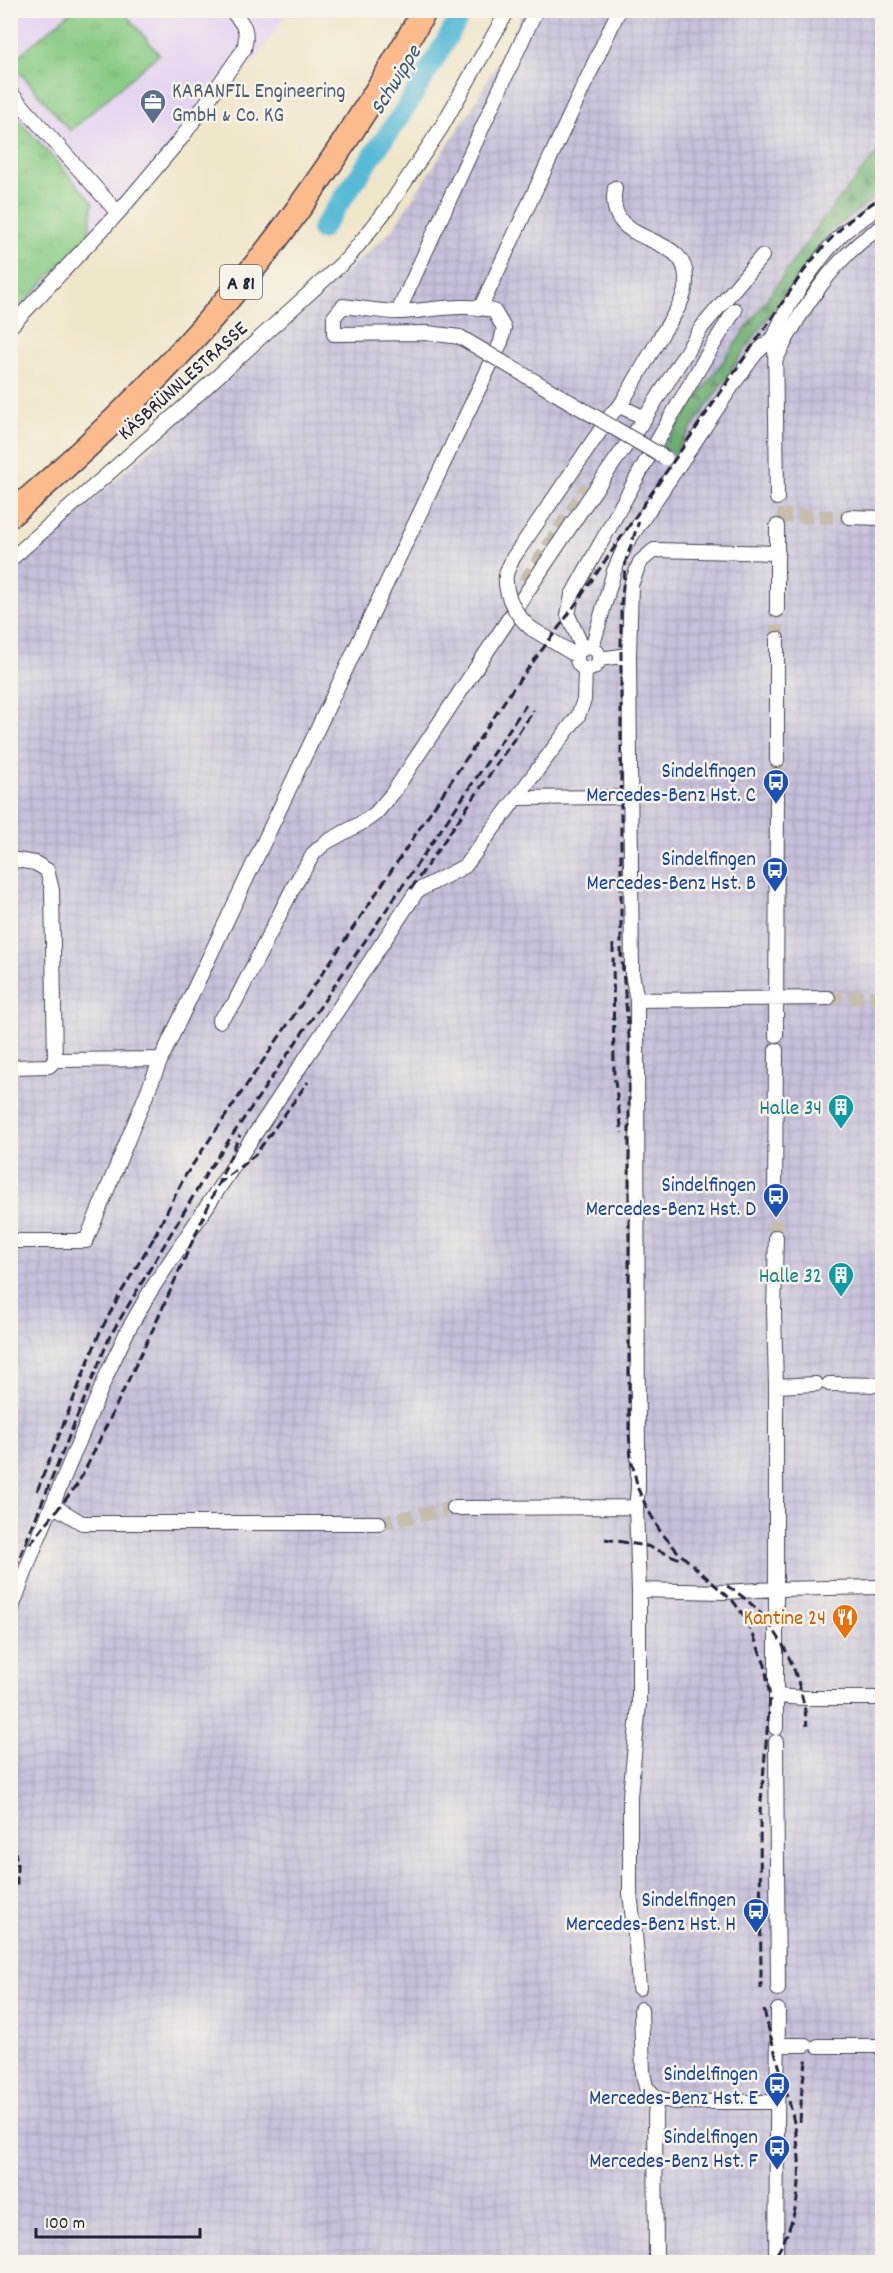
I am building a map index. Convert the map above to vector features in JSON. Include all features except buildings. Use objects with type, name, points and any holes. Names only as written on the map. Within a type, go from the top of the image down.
[{"type":"highway","name":"A 81","points":[[10,496],[122,393],[232,271],[300,184],[358,98],[410,10]]},
{"type":"highway","name":"A 81","points":[[10,515],[43,489],[107,427],[173,360],[231,295],[269,248],[354,128],[425,10]]},
{"type":"street","points":[[10,327],[118,213],[183,136],[244,49],[247,35],[244,25],[231,10]]},
{"type":"street","name":"KÄSBRÜNNLESTRASSE","points":[[10,560],[348,258],[387,209],[441,128],[508,10]]},
{"type":"street","points":[[398,312],[536,10]]},
{"type":"street","points":[[480,309],[619,10]]},
{"type":"street","points":[[10,92],[118,213]]},
{"type":"street","points":[[615,188],[612,202],[622,225],[676,253],[684,268],[685,289],[678,308],[620,406],[613,412],[513,558],[506,575],[508,594],[523,622],[532,629],[588,653],[629,655]]},
{"type":"street","points":[[777,498],[775,336],[785,310],[828,249],[845,231],[882,205]]},
{"type":"street","points":[[776,358],[789,333],[830,275],[850,252],[871,233],[882,227]]},
{"type":"street","points":[[219,1021],[234,1004],[294,886],[314,853],[325,843],[376,813],[392,794],[424,751],[460,693],[645,418],[702,327],[762,256]]},
{"type":"street","points":[[10,1241],[86,1241],[161,1059],[501,342],[504,328],[494,311],[480,309],[444,308],[398,312],[343,306],[334,317],[334,334],[428,333],[460,338],[664,458],[678,466]]},
{"type":"street","points":[[588,653],[568,615],[572,595],[642,470],[660,433],[735,310]]},
{"type":"street","points":[[10,1613],[33,1551],[54,1506],[108,1372],[151,1290],[417,891],[465,866],[519,798],[578,716],[584,700],[585,669],[580,665],[588,653],[622,553],[678,466],[756,353],[775,336]]},
{"type":"street","points":[[620,406],[645,418]]},
{"type":"street","points":[[588,486],[609,460],[621,451]]},
{"type":"street","points":[[849,518],[882,518]]},
{"type":"street","points":[[777,526],[777,610]]},
{"type":"street","points":[[639,1988],[630,1894],[630,1796],[639,1704],[636,1507],[638,1489],[637,1000],[632,974],[629,800],[631,585],[640,561],[654,550],[778,553]]},
{"type":"street","points":[[777,639],[777,760]]},
{"type":"street","points":[[776,1035],[777,790]]},
{"type":"street","points":[[519,798],[613,797],[629,800]]},
{"type":"street","points":[[10,859],[35,862],[47,870],[52,890],[55,1060]]},
{"type":"street","points":[[637,1000],[828,998]]},
{"type":"street","points":[[775,1198],[776,1050]]},
{"type":"street","points":[[10,1067],[49,1066],[55,1060],[161,1059]]},
{"type":"street","points":[[776,1237],[774,1311],[778,1989]]},
{"type":"street","points":[[776,1386],[882,1385]]},
{"type":"street","points":[[54,1506],[82,1522],[379,1522]]},
{"type":"street","points":[[454,1508],[636,1507]]},
{"type":"street","points":[[639,1590],[724,1592],[882,1587]]},
{"type":"street","points":[[777,1696],[882,1698]]},
{"type":"street","points":[[641,2009],[643,2073],[646,2087],[657,2098],[675,2102],[777,2102]]},
{"type":"street","points":[[776,2262],[778,2010]]},
{"type":"street","points":[[777,2045],[882,2046]]},
{"type":"street","points":[[656,2262],[657,2098]]},
{"type":"shaded area","points":[[11,11],[288,11],[259,54],[132,205],[11,332]]},
{"type":"shaded area","points":[[524,11],[882,11],[882,2262],[11,2262],[11,571],[71,520],[391,231],[469,113]]},
{"type":"green space","points":[[73,10],[123,11],[159,54],[70,131],[11,62]]},
{"type":"green space","points":[[10,110],[93,202],[89,236],[10,317]]},
{"type":"green space","points":[[882,147],[882,179],[876,196],[828,234],[760,328],[674,454],[662,448],[823,219]]},
{"type":"waterway","name":"Schwippe","points":[[321,230],[409,103],[464,10]]},
{"type":"tunnel","points":[[525,582],[588,486]]},
{"type":"tunnel","points":[[777,516],[849,517]]},
{"type":"tunnel","points":[[777,610],[777,639]]},
{"type":"tunnel","points":[[777,760],[777,790]]},
{"type":"tunnel","points":[[828,998],[882,997]]},
{"type":"tunnel","points":[[775,1199],[776,1237]]},
{"type":"tunnel","points":[[379,1523],[454,1508]]},
{"type":"railway","points":[[154,1237],[185,1176],[512,690],[568,615],[804,271],[839,230],[882,197]]},
{"type":"railway","points":[[621,957],[621,605],[626,560],[639,521]]},
{"type":"railway","points":[[10,1581],[110,1336],[210,1168],[526,705]]},
{"type":"railway","points":[[411,889],[534,710]]},
{"type":"railway","points":[[613,944],[614,1074],[622,1133]]},
{"type":"railway","points":[[621,949],[629,1037],[629,1433],[631,1458],[638,1489],[660,1531],[678,1552],[733,1601],[747,1620],[765,1665],[770,1698],[760,1812],[761,1989]]},
{"type":"railway","points":[[218,1184],[255,1155],[308,1082]]},
{"type":"railway","points":[[30,1544],[77,1485],[88,1464],[154,1327],[240,1135]]},
{"type":"railway","points":[[37,1491],[100,1332],[158,1231]]},
{"type":"railway","points":[[605,1539],[647,1546],[680,1559]]},
{"type":"railway","points":[[727,1586],[745,1598],[760,1613],[784,1646],[799,1685],[807,1726]]},
{"type":"railway","points":[[10,1823],[17,1863],[17,1890]]},
{"type":"railway","points":[[764,2010],[790,2105],[799,2167],[797,2198],[789,2230],[772,2262]]},
{"type":"railway","points":[[800,2122],[807,2056]]},
{"type":"place","name":"KARANFIL Engineering GmbH & Co. KG","points":[[153,125]]},
{"type":"place","name":"Sindelfingen Mercedes-Benz Hst. C","points":[[776,805]]},
{"type":"place","name":"Sindelfingen Mercedes-Benz Hst. B","points":[[775,893]]},
{"type":"place","name":"Halle 34","points":[[841,1130]]},
{"type":"place","name":"Sindelfingen Mercedes-Benz Hst. D","points":[[776,1219]]},
{"type":"place","name":"Halle 32","points":[[841,1298]]},
{"type":"place","name":"Kantine 24","points":[[845,1640]]},
{"type":"place","name":"Sindelfingen Mercedes-Benz Hst. H","points":[[756,1934]]},
{"type":"place","name":"Sindelfingen Mercedes-Benz Hst. E","points":[[777,2108]]},
{"type":"place","name":"Sindelfingen Mercedes-Benz Hst. F","points":[[777,2171]]}]
